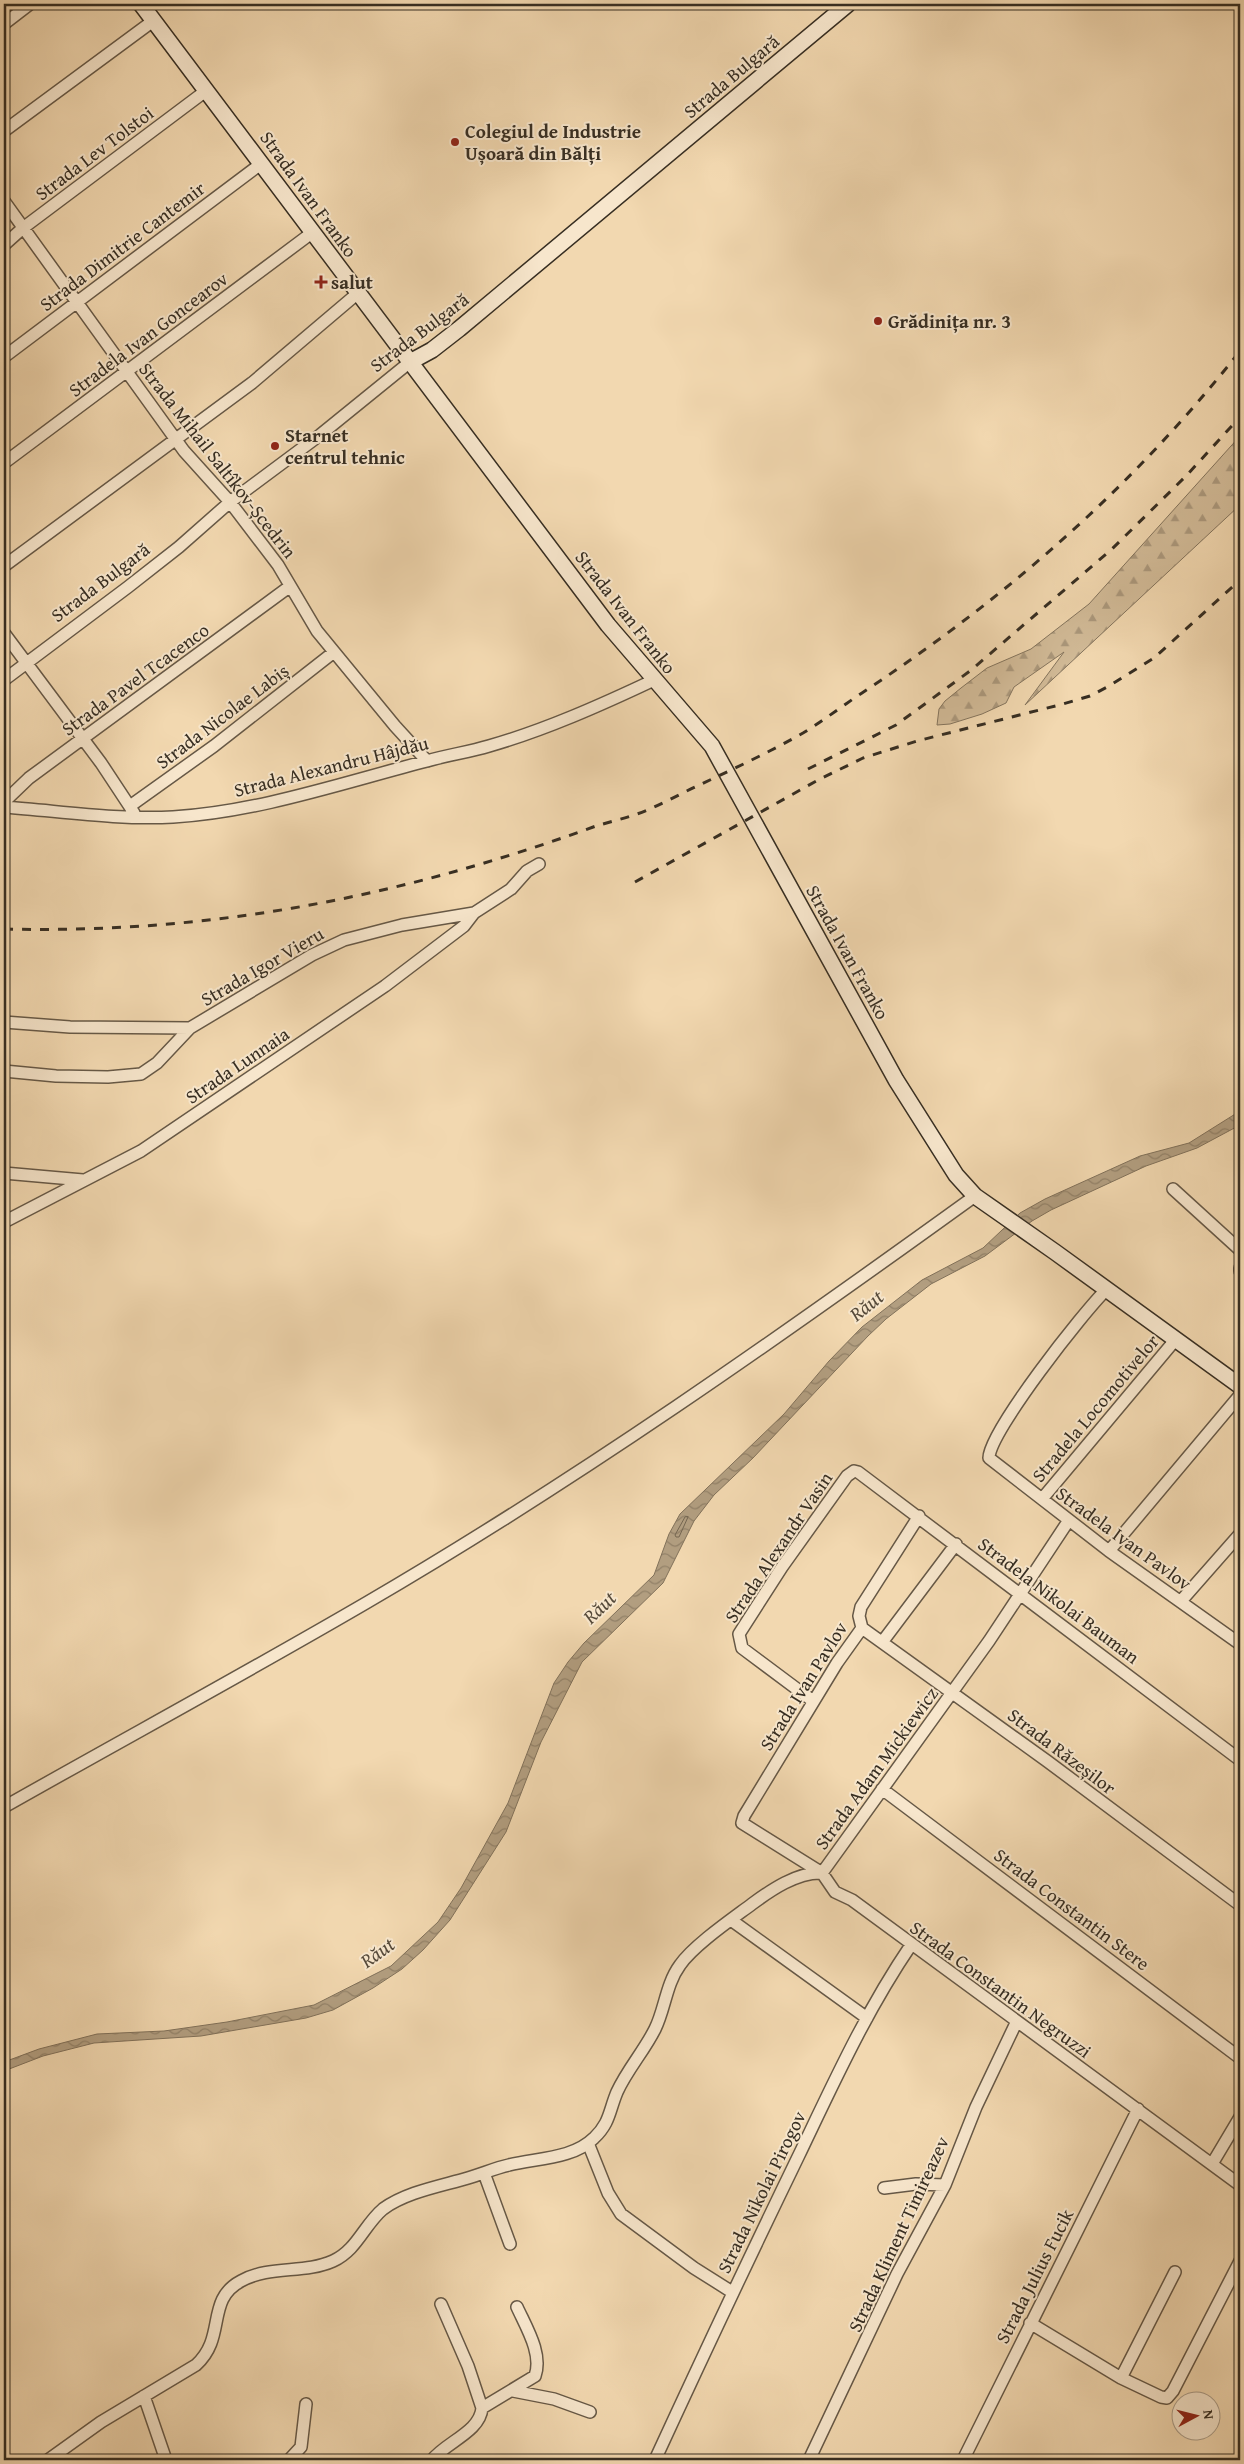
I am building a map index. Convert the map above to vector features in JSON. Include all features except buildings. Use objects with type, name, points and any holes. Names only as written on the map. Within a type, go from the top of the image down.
[{"type":"main road","name":"Strada Ivan Franko","points":[[141,4],[608,625],[712,746],[896,1080],[943,1156],[975,1196],[1056,1252],[1240,1386]]},
{"type":"main road","name":"Strada Bulgară","points":[[410,362],[432,350],[459,329],[848,4]]},
{"type":"street","points":[[4,24],[30,4]]},
{"type":"street","points":[[4,131],[153,21]]},
{"type":"street","name":"Strada Lev Tolstoi","points":[[4,246],[23,228],[207,90]]},
{"type":"street","name":"Strada Dimitrie Cantemir","points":[[4,357],[262,164]]},
{"type":"street","name":"Strada Mihail Saltîkov-Șcedrin","points":[[4,201],[174,438],[230,502],[278,565],[310,621],[395,726],[427,760]]},
{"type":"street","name":"Stradela Ivan Goncearov","points":[[4,463],[313,232]]},
{"type":"street","points":[[4,566],[105,493],[174,438],[258,378],[358,293]]},
{"type":"street","name":"Strada Bulgară","points":[[4,680],[179,547],[230,502],[320,435],[410,362]]},
{"type":"street","name":"Strada Pavel Tcacenco","points":[[4,802],[22,783],[289,587]]},
{"type":"street","points":[[4,633],[119,788],[133,811]]},
{"type":"street","name":"Strada Nicolae Labiș","points":[[133,811],[334,652]]},
{"type":"street","name":"Strada Alexandru Hâjdău","points":[[4,807],[133,811],[176,817],[238,808],[348,784],[427,760],[490,746],[532,732],[654,680]]},
{"type":"street","name":"Strada Igor Vieru","points":[[4,1071],[108,1077],[141,1074],[157,1063],[190,1028],[304,960],[344,940],[402,925],[474,913],[511,889],[527,871],[539,864]]},
{"type":"street","name":"Strada Lunnaia","points":[[4,1222],[141,1151],[385,986],[464,926],[474,913]]},
{"type":"street","points":[[4,1022],[70,1027],[190,1028]]},
{"type":"street","points":[[4,1173],[83,1180]]},
{"type":"street","points":[[1173,1188],[1240,1250]]},
{"type":"street","points":[[4,1807],[367,1603],[593,1463],[703,1389],[975,1196]]},
{"type":"street","name":"Stradela Ivan Pavlov","points":[[1107,1290],[1094,1302],[1031,1384],[998,1436],[989,1458],[1109,1551],[1240,1644]]},
{"type":"street","name":"Stradela Locomotivelor","points":[[1042,1500],[1176,1339]]},
{"type":"street","points":[[1109,1551],[1240,1395]]},
{"type":"street","name":"Stradela Nikolai Bauman","points":[[854,1471],[919,1516],[1240,1760]]},
{"type":"street","name":"Strada Alexandr Vasin","points":[[813,1701],[742,1648],[739,1634],[782,1567],[847,1476],[854,1471]]},
{"type":"street","name":"Strada Ivan Pavlov","points":[[742,1823],[744,1816],[813,1701],[862,1628],[859,1616],[861,1607],[919,1516]]},
{"type":"street","name":"Strada Adam Mickiewicz","points":[[48,2460],[101,2422],[196,2364],[206,2355],[215,2332],[222,2298],[229,2289],[241,2280],[263,2273],[319,2266],[334,2261],[353,2247],[382,2210],[391,2204],[510,2165],[552,2158],[588,2144],[608,2122],[618,2091],[655,2028],[670,1984],[680,1964],[761,1897],[792,1880],[810,1873],[822,1873],[952,1692],[1069,1520]]},
{"type":"street","points":[[1181,1601],[1240,1534]]},
{"type":"street","points":[[883,1641],[956,1544]]},
{"type":"street","name":"Strada Răzeșilor","points":[[862,1628],[883,1641],[1240,1905]]},
{"type":"street","name":"Strada Constantin Stere","points":[[882,1789],[1240,2058]]},
{"type":"street","name":"Strada Constantin Negruzzi","points":[[742,1823],[822,1873],[835,1892],[852,1900],[1016,2023],[1138,2109],[1240,2185]]},
{"type":"street","points":[[731,1920],[867,2018]]},
{"type":"street","name":"Strada Nikolai Pirogov","points":[[655,2460],[732,2292],[836,2076],[867,2018],[911,1945]]},
{"type":"street","name":"Strada Kliment Timireazev","points":[[809,2460],[897,2274],[945,2185],[976,2107],[1016,2023]]},
{"type":"street","name":"Strada Julius Fucik","points":[[963,2460],[1138,2109]]},
{"type":"street","points":[[1212,2164],[1240,2117]]},
{"type":"street","points":[[588,2144],[608,2193],[621,2214],[694,2268],[732,2292]]},
{"type":"street","points":[[484,2173],[510,2244]]},
{"type":"street","points":[[884,2188],[916,2184],[945,2185]]},
{"type":"street","points":[[1030,2324],[1121,2378],[1161,2397],[1170,2396],[1240,2261]]},
{"type":"street","points":[[1121,2378],[1175,2272]]},
{"type":"street","points":[[432,2460],[473,2426],[480,2417],[482,2408],[468,2366],[441,2304]]},
{"type":"street","points":[[482,2408],[535,2376],[538,2365],[536,2353],[517,2307]]},
{"type":"street","points":[[513,2391],[554,2399],[590,2412]]},
{"type":"street","points":[[144,2396],[166,2460]]},
{"type":"street","points":[[289,2460],[301,2447],[306,2404]]},
{"type":"green space","points":[[1240,436],[1240,505],[1025,705],[1064,652],[1014,687],[1006,703],[982,714],[950,724],[937,725],[939,709],[945,701],[961,688],[987,668],[1031,649],[1089,604]]},
{"type":"water","points":[[1240,1111],[1240,1125],[1197,1148],[1146,1166],[1051,1210],[1032,1221],[985,1256],[931,1284],[886,1319],[868,1336],[753,1458],[714,1495],[694,1521],[663,1583],[582,1662],[541,1742],[506,1832],[450,1920],[423,1950],[402,1969],[373,1988],[333,2010],[306,2018],[201,2036],[94,2043],[43,2056],[4,2071],[4,2062],[39,2049],[97,2034],[164,2031],[227,2022],[314,2005],[391,1966],[438,1922],[461,1888],[508,1803],[554,1683],[568,1662],[584,1643],[654,1575],[669,1534],[680,1514],[784,1414],[829,1361],[862,1327],[922,1280],[983,1248],[1020,1213],[1045,1199],[1140,1156],[1189,1143]]},
{"type":"railway","points":[[4,929],[81,929],[156,925],[231,917],[304,906],[378,891],[450,873],[632,816],[659,805],[763,754],[818,724],[916,656],[1017,579],[1111,495],[1198,402],[1240,351]]},
{"type":"railway","points":[[808,769],[896,725],[970,671],[1112,549],[1186,476],[1240,417]]},
{"type":"railway","points":[[635,882],[820,779],[863,758],[917,741],[1090,696],[1154,658],[1240,580]]},
{"type":"place","name":"Colegiul de Industrie Ușoară din Bălți","points":[[455,142]]},
{"type":"place","name":"salut","points":[[321,282]]},
{"type":"place","name":"Grădinița nr. 3","points":[[878,321]]},
{"type":"place","name":"Starnet centrul tehnic","points":[[275,446]]},
{"type":"water label","name":"Răut","points":[[866,1305]]},
{"type":"water label","name":"Răut","points":[[599,1607]]},
{"type":"water label","name":"Răut","points":[[377,1952]]}]
